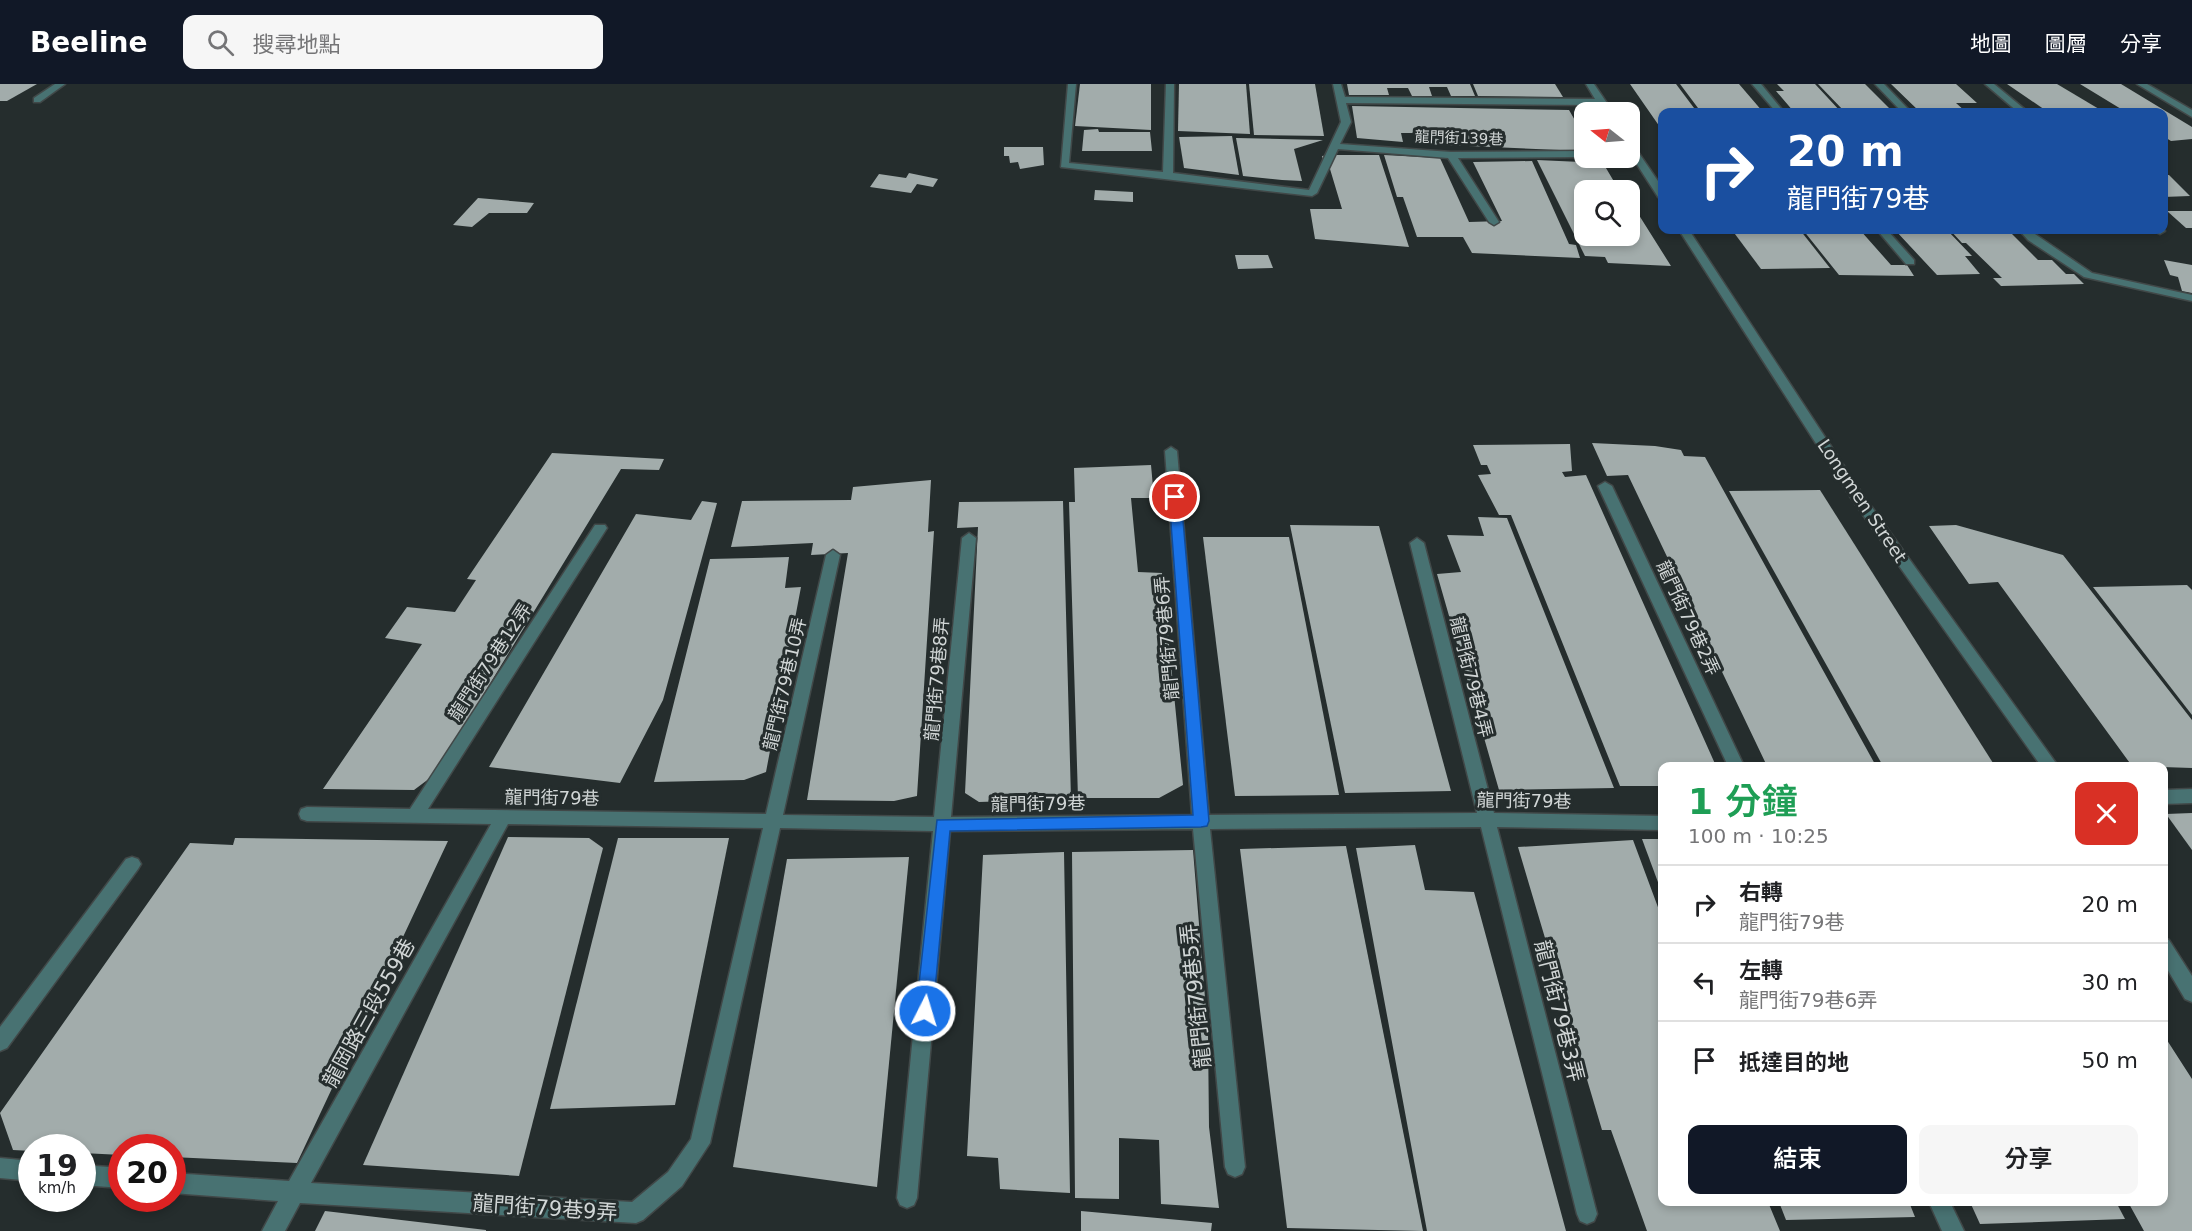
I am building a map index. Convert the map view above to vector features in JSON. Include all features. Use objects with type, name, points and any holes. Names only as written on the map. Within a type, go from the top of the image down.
[{"type":"street","points":[[37,100],[61,84]]},
{"type":"street","points":[[1072,84],[1064,165],[1312,193],[1346,122],[1337,84]]},
{"type":"street","points":[[1168,175],[1170,84]]},
{"type":"street","points":[[1590,84],[1602,102]]},
{"type":"street","points":[[1756,84],[1777,108]]},
{"type":"street","points":[[1879,84],[1903,108]]},
{"type":"street","points":[[1989,84],[2018,108]]},
{"type":"street","points":[[2141,84],[2192,114]]},
{"type":"street","points":[[1340,100],[1602,102]]},
{"type":"street","name":"龍門街139巷","points":[[1334,146],[1451,155],[1574,154]]},
{"type":"street","points":[[1451,155],[1494,222]]},
{"type":"street","points":[[1640,165],[1658,190]]},
{"type":"street","name":"Longmen Street","points":[[1687,234],[1856,495],[2047,762]]},
{"type":"street","points":[[1886,234],[1910,262]]},
{"type":"street","points":[[2028,234],[2088,275],[2192,298]]},
{"type":"street","name":"龍門街79巷6弄","points":[[1171,451],[1201,821]]},
{"type":"street","name":"龍門街79巷2弄","points":[[1605,486],[1734,762]]},
{"type":"street","name":"龍門街79巷12弄","points":[[414,816],[600,528]]},
{"type":"street","name":"龍門街79巷8弄","points":[[907,1198],[969,538]]},
{"type":"street","name":"龍門街79巷4弄","points":[[1417,543],[1487,820]]},
{"type":"street","name":"龍門街79巷10弄","points":[[774,821],[833,555]]},
{"type":"street","points":[[2168,797],[2192,796]]},
{"type":"street","name":"龍門街79巷","points":[[307,814],[943,824],[1487,820],[1658,823]]},
{"type":"street","name":"龍岡路三段559巷","points":[[273,1231],[504,816]]},
{"type":"street","name":"龍門街79巷3弄","points":[[1487,820],[1587,1214]]},
{"type":"street","name":"龍門街79巷9弄","points":[[186,1184],[636,1214],[675,1179],[700,1143],[774,821]]},
{"type":"street","name":"龍門街79巷5弄","points":[[1201,821],[1235,1167]]},
{"type":"street","points":[[0,1042],[132,864]]},
{"type":"street","points":[[2168,954],[2192,993]]},
{"type":"street","points":[[0,1168],[18,1170]]},
{"type":"street","points":[[1941,1206],[1953,1231]]},
{"type":"building","points":[[0,84],[37,84],[7,101],[0,101]]},
{"type":"building","points":[[1080,84],[1151,84],[1151,130],[1075,126]]},
{"type":"building","points":[[1179,84],[1246,84],[1250,134],[1178,131]]},
{"type":"building","points":[[1249,84],[1315,84],[1324,136],[1254,135]]},
{"type":"building","points":[[1347,84],[1470,84],[1475,96],[1451,96],[1447,87],[1429,87],[1432,96],[1412,96],[1408,88],[1387,88],[1389,95],[1349,95]]},
{"type":"building","points":[[1473,84],[1555,84],[1563,97],[1478,96]]},
{"type":"building","points":[[1630,84],[1676,84],[1694,108],[1658,108],[1658,124]]},
{"type":"building","points":[[1680,84],[1739,84],[1760,108],[1698,108]]},
{"type":"building","points":[[1777,84],[1815,84],[1837,108],[1791,108],[1776,91],[1784,91]]},
{"type":"building","points":[[1818,84],[1865,84],[1889,108],[1841,108]]},
{"type":"building","points":[[1891,84],[1956,84],[1977,103],[1956,103],[1962,108],[1916,108]]},
{"type":"building","points":[[2007,84],[2057,84],[2097,108],[2042,108]]},
{"type":"building","points":[[2080,84],[2121,84],[2161,108],[2119,108]]},
{"type":"building","points":[[1352,106],[1569,110],[1574,119],[1574,151],[1423,144],[1420,133],[1401,133],[1403,142],[1357,138]]},
{"type":"building","points":[[2168,112],[2192,127],[2192,139],[2171,141],[2168,139]]},
{"type":"building","points":[[1098,129],[1099,132],[1150,132],[1152,151],[1082,151],[1084,130]]},
{"type":"building","points":[[1232,136],[1239,175],[1184,168],[1179,137]]},
{"type":"building","points":[[1236,138],[1323,140],[1294,149],[1302,181],[1243,176]]},
{"type":"building","points":[[1004,147],[1043,147],[1044,165],[1020,169],[1018,162],[1010,163],[1009,156],[1004,156]]},
{"type":"building","points":[[1379,155],[1409,247],[1315,239],[1310,209],[1342,209],[1330,169],[1325,170],[1322,156]]},
{"type":"building","points":[[1384,155],[1440,158],[1469,222],[1502,221],[1473,162],[1532,161],[1569,244],[1576,246],[1580,258],[1472,253],[1463,237],[1417,237],[1403,197],[1397,197]]},
{"type":"building","points":[[1537,160],[1574,162],[1574,168],[1606,168],[1613,180],[1574,180],[1574,234]]},
{"type":"building","points":[[909,173],[938,179],[933,187],[917,184],[911,193],[870,187],[879,174],[906,178]]},
{"type":"building","points":[[2168,175],[2169,175],[2190,196],[2168,197]]},
{"type":"building","points":[[1095,190],[1133,192],[1133,202],[1094,200]]},
{"type":"building","points":[[478,198],[534,203],[527,213],[489,213],[472,227],[453,225]]},
{"type":"building","points":[[2168,211],[2192,211],[2192,228],[2186,228]]},
{"type":"building","points":[[1640,217],[1671,266],[1608,263],[1605,257],[1585,256],[1580,246],[1640,246]]},
{"type":"building","points":[[1735,234],[1803,234],[1830,268],[1761,269]]},
{"type":"building","points":[[1806,234],[1864,234],[1891,265],[1907,265],[1914,276],[1839,275]]},
{"type":"building","points":[[1899,234],[1951,234],[1972,256],[1965,256],[1980,274],[1937,275]]},
{"type":"building","points":[[1954,234],[2012,234],[2038,260],[2052,260],[2066,274],[2074,274],[2084,284],[2001,286],[1993,278],[2002,278],[1966,243],[1962,243]]},
{"type":"building","points":[[1235,255],[1268,255],[1273,268],[1238,269]]},
{"type":"building","points":[[2164,260],[2192,265],[2192,293],[2182,291],[2178,277],[2170,275]]},
{"type":"building","points":[[1592,443],[1655,446],[1681,450],[1684,456],[1705,457],[1874,762],[1765,762],[1628,475],[1607,476]]},
{"type":"building","points":[[1570,444],[1572,471],[1562,472],[1565,477],[1586,475],[1714,762],[1658,762],[1658,786],[1620,786],[1511,515],[1499,515],[1478,475],[1491,474],[1487,465],[1481,465],[1473,445]]},
{"type":"building","points":[[552,453],[664,459],[659,470],[621,469],[434,775],[414,790],[323,789],[422,644],[385,638],[407,607],[455,612],[476,580],[467,579]]},
{"type":"building","points":[[1151,465],[1154,498],[1131,498],[1138,572],[1162,573],[1183,785],[1159,798],[1078,798],[1069,502],[1075,502],[1074,468]]},
{"type":"building","points":[[931,480],[928,532],[934,531],[917,796],[894,801],[807,800],[848,553],[811,555],[813,543],[731,547],[742,501],[851,500],[853,487]]},
{"type":"building","points":[[1820,490],[1992,762],[1881,762],[1729,491]]},
{"type":"building","points":[[702,501],[717,503],[663,700],[620,783],[489,767],[636,514],[691,520]]},
{"type":"building","points":[[1063,501],[1071,799],[979,802],[965,793],[978,527],[957,528],[959,502]]},
{"type":"building","points":[[1478,517],[1507,518],[1614,788],[1499,790],[1437,574],[1461,572],[1447,535],[1484,536]]},
{"type":"building","points":[[1290,525],[1379,526],[1451,791],[1345,793]]},
{"type":"building","points":[[1956,525],[2063,555],[2192,720],[2192,768],[2168,767],[2168,762],[2129,762],[1998,582],[1969,584],[1929,526]]},
{"type":"building","points":[[1203,537],[1289,537],[1339,795],[1235,796]]},
{"type":"building","points":[[789,557],[785,588],[801,587],[766,772],[744,780],[654,782],[710,559]]},
{"type":"building","points":[[2187,585],[2192,590],[2192,715],[2093,587]]},
{"type":"building","points":[[2192,813],[2192,850],[2168,817],[2168,814]]},
{"type":"building","points":[[508,837],[589,838],[603,848],[519,1176],[363,1165]]},
{"type":"building","points":[[235,838],[448,841],[297,1163],[186,1158],[186,1134],[108,1134],[108,1154],[96,1154],[96,1134],[18,1134],[18,1150],[13,1150],[0,1113],[190,843],[233,845]]},
{"type":"building","points":[[618,838],[729,838],[675,1105],[550,1109]]},
{"type":"building","points":[[1642,839],[1658,839],[1658,882]]},
{"type":"building","points":[[1633,840],[1658,907],[1658,1206],[1770,1206],[1780,1231],[1647,1231],[1611,1130],[1602,1130],[1518,847]]},
{"type":"building","points":[[1415,845],[1425,890],[1474,892],[1566,1231],[1427,1231],[1356,848]]},
{"type":"building","points":[[1346,846],[1423,1231],[1287,1228],[1240,849]]},
{"type":"building","points":[[1193,850],[1208,1035],[1209,1127],[1219,1208],[1161,1204],[1159,1140],[1119,1138],[1119,1199],[1075,1198],[1072,852]]},
{"type":"building","points":[[1064,852],[1070,1193],[1000,1189],[998,1158],[967,1156],[983,855]]},
{"type":"building","points":[[909,857],[877,1187],[733,1167],[787,859]]},
{"type":"building","points":[[2168,1042],[2192,1079],[2192,1231],[2144,1231],[2130,1206],[2168,1206]]},
{"type":"building","points":[[1781,1206],[1911,1206],[1915,1217],[1786,1220]]},
{"type":"building","points":[[1972,1206],[2118,1206],[2125,1219],[1980,1224]]},
{"type":"building","points":[[325,1211],[486,1230],[486,1231],[315,1231]]},
{"type":"building","points":[[1081,1211],[1212,1223],[1211,1231],[1081,1231]]},
{"type":"route","points":[[925,1011],[943,824],[1201,821],[1175,497]]}]
